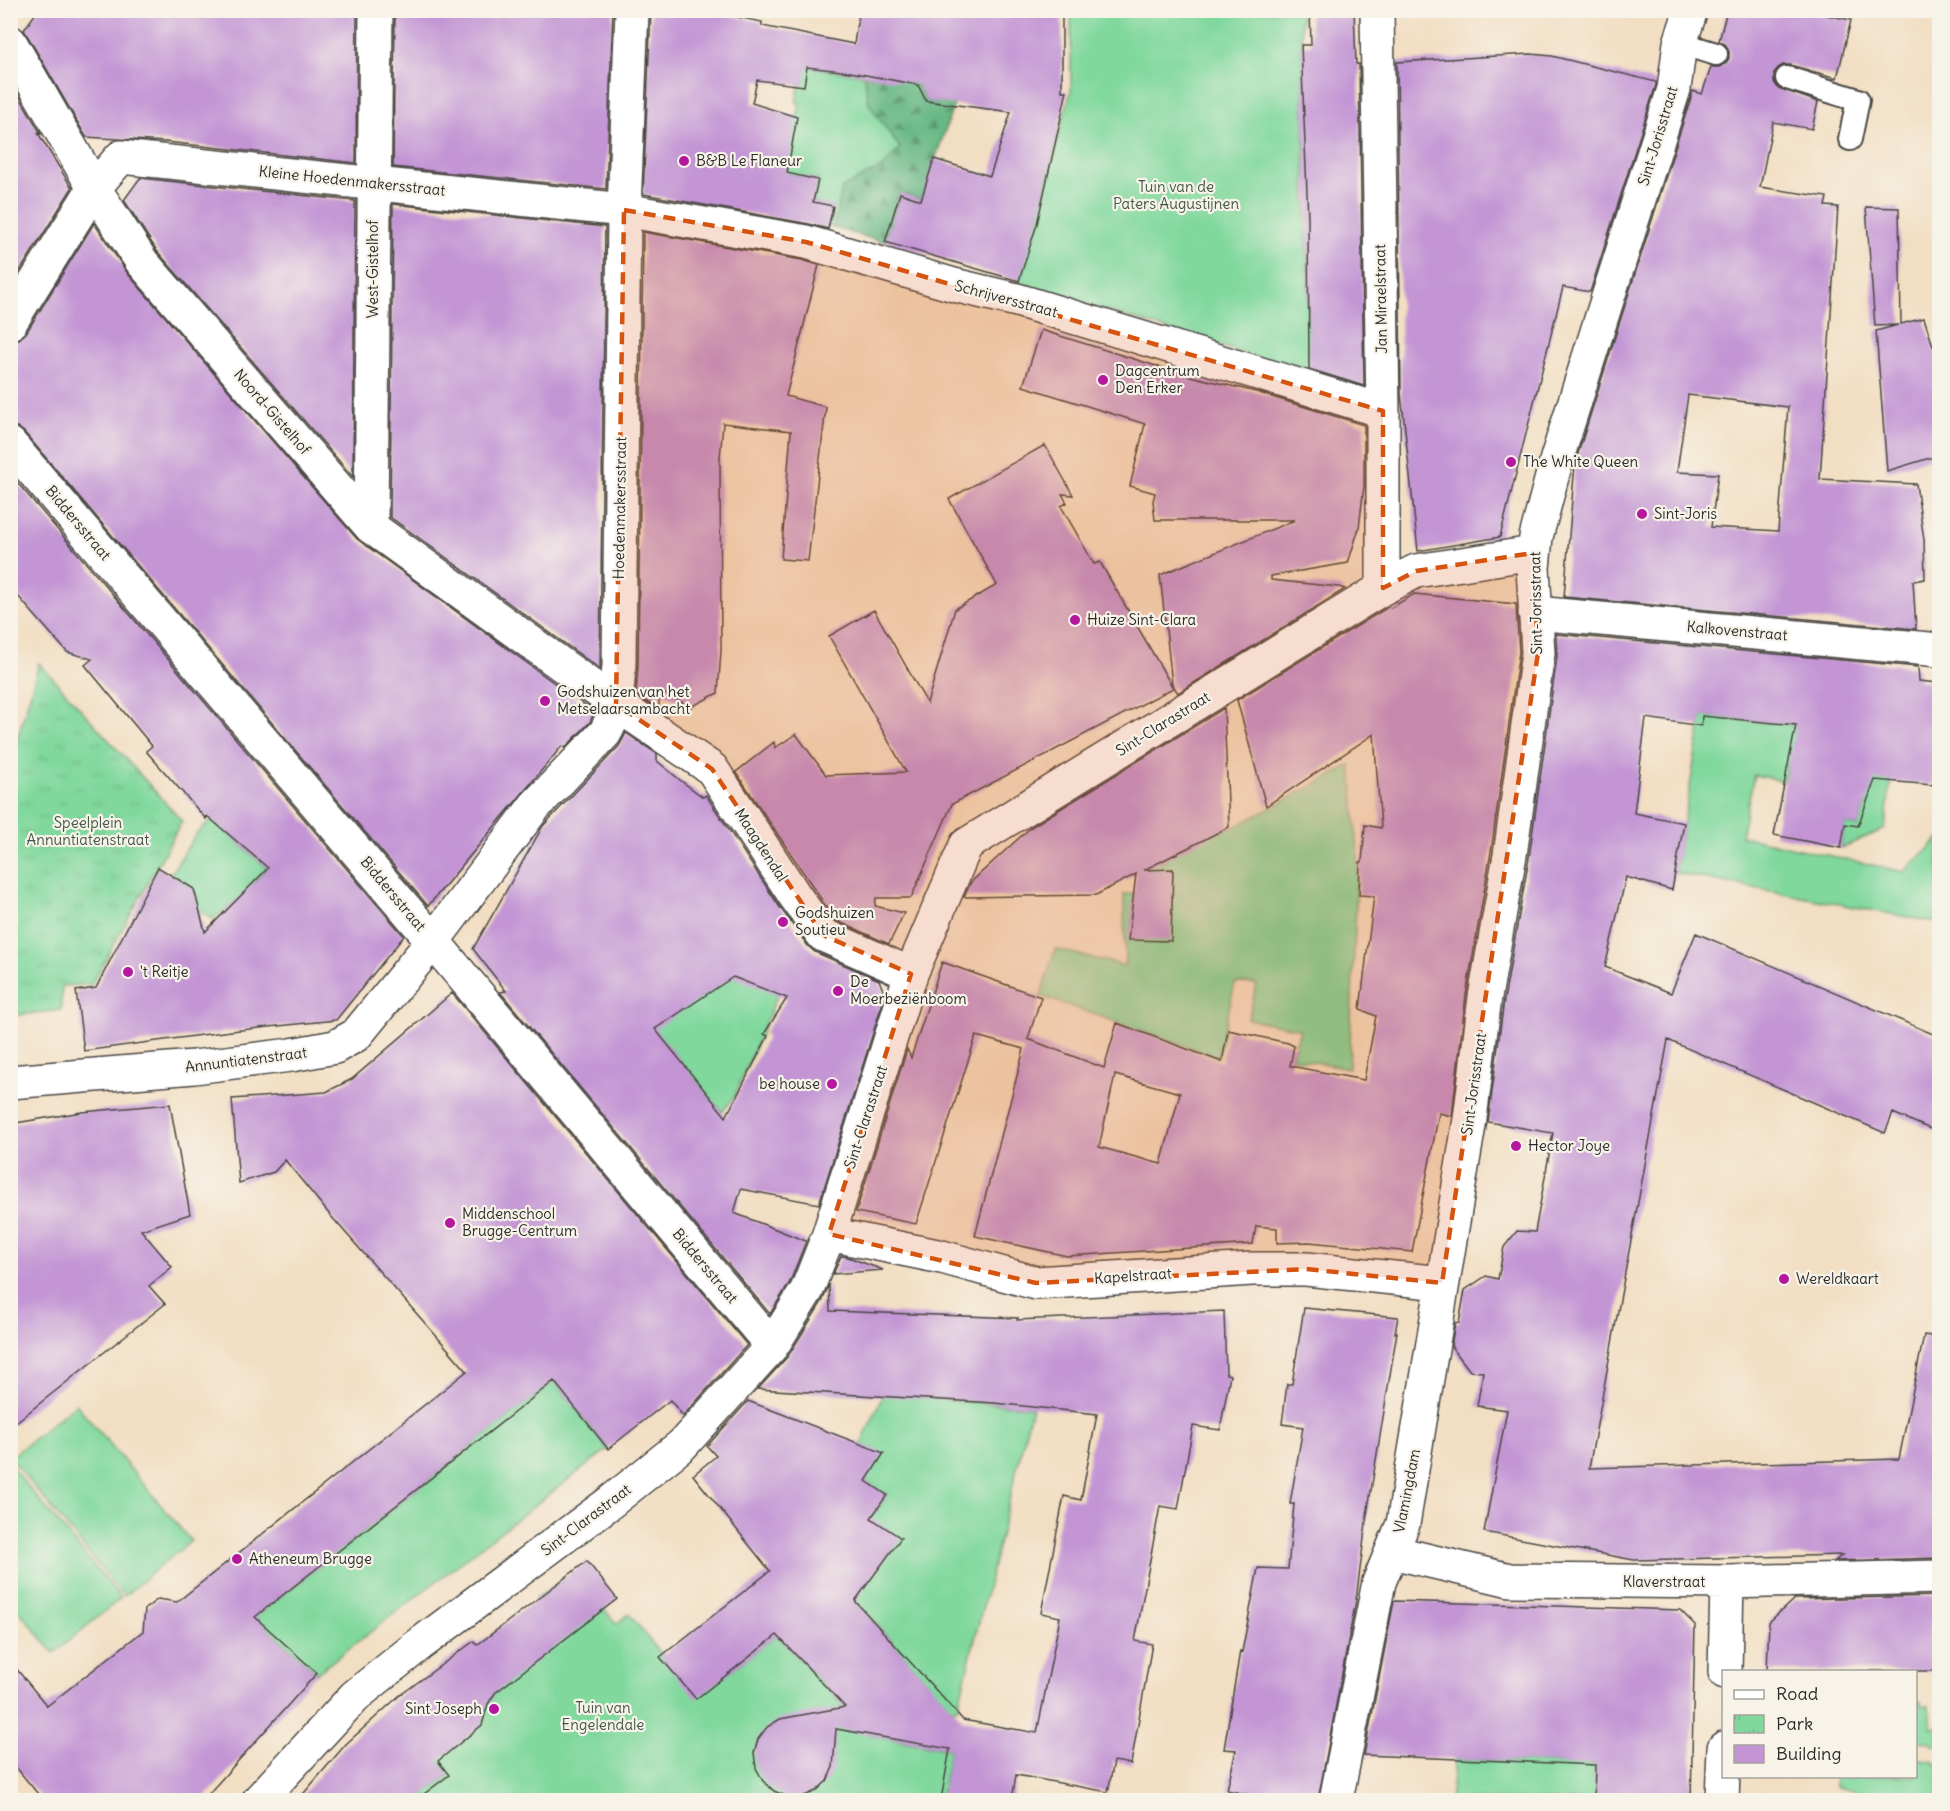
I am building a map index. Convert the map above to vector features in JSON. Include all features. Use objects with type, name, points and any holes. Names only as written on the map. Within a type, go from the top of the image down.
[{"type":"street","name":"West-Gistelhof","points":[[371,527],[376,10]]},
{"type":"street","name":"Hoedenmakersstraat","points":[[433,942],[535,806],[605,733],[612,721],[616,704],[619,665],[624,210],[632,10]]},
{"type":"street","name":"Jan Miraelstraat","points":[[1377,10],[1383,411],[1383,588]]},
{"type":"street","name":"Sint-Jorisstraat","points":[[1442,1283],[1470,1119],[1485,997],[1510,855],[1538,653],[1533,553],[1557,458],[1674,89],[1680,43],[1691,10]]},
{"type":"street","name":"Noord-Gistelhof","points":[[10,42],[94,188],[142,262],[371,527],[616,704]]},
{"type":"street","name":"Kleine Hoedenmakersstraat","points":[[94,188],[121,156],[214,168],[624,210]]},
{"type":"street","points":[[10,323],[94,188]]},
{"type":"street","name":"Schrijversstraat","points":[[624,210],[806,242],[954,285],[1017,300],[1383,411]]},
{"type":"street","name":"Biddersstraat","points":[[10,444],[772,1346]]},
{"type":"street","name":"Sint-Clarastraat","points":[[259,1800],[356,1696],[420,1644],[608,1504],[682,1445],[772,1346],[807,1290],[829,1234],[911,974],[966,845],[1383,588],[1416,572],[1533,553]]},
{"type":"street","name":"Kalkovenstraat","points":[[1535,612],[1940,650]]},
{"type":"street","name":"Maagdendal","points":[[616,704],[712,769],[823,935],[911,974]]},
{"type":"street","name":"Annuntiatenstraat","points":[[10,1082],[194,1066],[335,1047],[356,1035],[433,942]]},
{"type":"street","name":"Kapelstraat","points":[[829,1234],[942,1257],[1036,1283],[1252,1269],[1306,1269],[1442,1283]]},
{"type":"street","name":"Vlamingdam","points":[[1336,1800],[1379,1581],[1403,1524],[1442,1283]]},
{"type":"street","name":"Klaverstraat","points":[[1392,1552],[1510,1580],[1727,1582],[1940,1577]]},
{"type":"street","points":[[1725,1670],[1727,1582]]},
{"type":"street","points":[[1722,1800],[1723,1778]]},
{"type":"lane","points":[[1680,43],[1716,54]]},
{"type":"lane","points":[[1787,78],[1857,100],[1850,139]]},
{"type":"highlighted area","points":[[624,210],[806,242],[1383,411],[1383,588],[1416,571],[1533,553],[1538,653],[1442,1283],[1306,1269],[1036,1283],[829,1234],[911,974],[823,935],[712,769],[616,704]]},
{"type":"green space","name":"Tuin van de Paters Augustijnen","points":[[1071,11],[1301,11],[1310,374],[1018,283],[1038,220],[1071,91]]},
{"type":"green space","points":[[888,52],[903,54],[926,101],[954,104],[921,200],[900,193],[885,242],[828,226],[833,207],[813,202],[818,180],[782,172],[793,119],[797,119],[800,103],[796,102],[803,66],[882,78]]},
{"type":"green space","points":[[888,52],[903,54],[926,101],[954,104],[921,200],[900,193],[885,242],[833,228],[842,188],[884,166],[900,148],[869,104],[864,75],[882,78]]},
{"type":"green space","name":"Speelplein Annuntiatenstraat","points":[[39,663],[182,821],[92,984],[62,986],[61,1010],[11,1016],[11,761]]},
{"type":"green space","points":[[1702,716],[1896,735],[1885,829],[1841,848],[1845,824],[1858,826],[1866,804],[1788,764],[1783,781],[1754,775],[1741,836],[1904,872],[1939,839],[1939,923],[1675,873]]},
{"type":"green space","points":[[1351,765],[1358,856],[1349,1068],[1292,1058],[1300,1029],[1248,1019],[1257,984],[1235,983],[1218,1057],[1041,996],[1055,949],[1125,966],[1124,894],[1152,894],[1149,863],[1166,862],[1170,843],[1203,831],[1233,828]]},
{"type":"green space","points":[[212,820],[267,868],[253,883],[255,887],[213,919],[194,907],[197,901],[194,889],[170,875],[196,834]]},
{"type":"green space","points":[[792,961],[733,1099],[722,1112],[631,1001],[685,981],[700,999],[710,992],[708,988],[728,975]]},
{"type":"green space","points":[[554,1381],[608,1449],[317,1673],[255,1617]]},
{"type":"green space","points":[[883,1395],[1032,1407],[958,1707],[952,1709],[841,1585],[871,1518],[887,1495],[866,1481],[861,1444]]},
{"type":"green space","points":[[76,1404],[191,1541],[124,1596],[11,1459]]},
{"type":"green space","points":[[10,1465],[121,1598],[54,1653],[11,1601]]},
{"type":"green space","name":"Tuin van Engelendale","points":[[575,1571],[616,1624],[629,1614],[696,1698],[777,1635],[871,1735],[950,1750],[940,1800],[407,1800],[416,1793],[420,1798],[449,1775],[438,1760],[488,1703],[506,1676],[565,1638],[535,1599]]},
{"type":"green space","points":[[1917,1702],[1921,1702],[1921,1706],[1929,1705],[1931,1727],[1939,1726],[1939,1744],[1932,1745],[1932,1742],[1917,1741]]},
{"type":"green space","points":[[1455,1759],[1596,1765],[1594,1800],[1450,1800]]},
{"type":"green space","points":[[1917,1759],[1933,1760],[1934,1764],[1939,1764],[1939,1797],[1936,1797],[1936,1800],[1891,1800],[1835,1787],[1835,1778],[1917,1778]]},
{"type":"building","points":[[38,10],[357,10],[356,163],[166,142],[86,137],[24,30]]},
{"type":"building","points":[[395,10],[613,10],[606,189],[393,167]]},
{"type":"building","points":[[651,10],[727,10],[727,15],[762,22],[762,26],[854,44],[859,10],[1062,10],[1062,91],[1067,91],[1037,224],[1019,281],[885,242],[900,193],[921,200],[934,159],[990,176],[1011,112],[926,101],[918,85],[850,72],[807,67],[804,86],[757,80],[752,103],[797,117],[787,173],[818,180],[813,202],[833,206],[828,229],[643,194]]},
{"type":"building","points":[[1310,10],[1354,10],[1356,64],[1359,64],[1364,386],[1309,369],[1308,218],[1301,45],[1311,45]]},
{"type":"building","points":[[1727,10],[1802,10],[1851,20],[1837,78],[1790,65],[1783,65],[1774,73],[1774,82],[1778,88],[1818,102],[1812,129],[1773,122],[1760,187],[1827,197],[1825,206],[1838,207],[1820,479],[1916,484],[1924,540],[1925,579],[1913,581],[1916,629],[1564,597],[1575,463],[1693,91],[1702,94],[1711,67],[1720,67],[1729,58],[1726,45],[1719,41]],"holes":[[[1688,395],[1788,407],[1778,531],[1711,527],[1718,474],[1677,472]]]},
{"type":"building","points":[[1530,54],[1552,56],[1656,82],[1656,85],[1590,292],[1563,287],[1500,537],[1418,551],[1401,393],[1397,62]]},
{"type":"building","points":[[10,80],[41,134],[38,133],[72,188],[10,287]]},
{"type":"building","points":[[140,178],[355,201],[353,477],[157,251],[124,200]]},
{"type":"building","points":[[393,204],[605,227],[600,669],[390,517]]},
{"type":"building","points":[[1866,207],[1899,208],[1901,324],[1924,318],[1933,346],[1940,344],[1940,455],[1887,471],[1876,331],[1898,325],[1875,326]]},
{"type":"building","points":[[94,223],[128,274],[357,539],[594,712],[590,722],[565,748],[562,746],[428,906],[24,432],[17,427],[10,426],[10,342],[26,333]]},
{"type":"building","points":[[643,232],[819,265],[786,396],[826,407],[808,561],[781,559],[791,431],[723,423],[720,458],[721,651],[718,693],[691,707],[659,691],[659,710],[636,695]]},
{"type":"building","points":[[1041,330],[1182,374],[1256,392],[1364,425],[1364,486],[1359,528],[1348,563],[1271,576],[1271,580],[1345,589],[1178,693],[1172,684],[1160,575],[1295,520],[1155,520],[1153,501],[1155,493],[1130,486],[1145,424],[1023,386]]},
{"type":"building","name":"Huize Sint-Clara","points":[[1045,445],[1073,495],[1062,494],[1067,503],[1061,506],[1094,564],[1100,562],[1173,688],[952,804],[911,898],[876,898],[875,906],[904,913],[889,944],[835,920],[736,772],[774,742],[775,748],[796,734],[826,775],[906,772],[829,636],[874,610],[927,703],[955,609],[997,585],[949,499]]},
{"type":"building","points":[[10,474],[404,936],[336,1020],[231,1031],[84,1051],[76,991],[96,988],[158,867],[194,889],[205,932],[268,868],[207,816],[206,819],[146,751],[152,746],[85,665],[92,659],[67,652],[10,587]]},
{"type":"building","points":[[1414,594],[1516,604],[1519,652],[1491,852],[1466,995],[1452,1116],[1439,1113],[1412,1252],[1309,1242],[1277,1243],[1277,1228],[1256,1226],[1253,1244],[1067,1256],[975,1236],[1024,1049],[976,1036],[916,1224],[856,1212],[907,1049],[911,1058],[942,962],[1041,997],[1028,1039],[1104,1068],[1117,1023],[1222,1062],[1228,1030],[1288,1043],[1294,1046],[1290,1066],[1364,1080],[1376,1016],[1360,1009],[1374,896],[1359,895],[1360,862],[1362,862],[1365,825],[1381,828],[1374,734],[1266,806],[1237,700],[1388,607],[1391,608]],"holes":[[[1115,1075],[1180,1093],[1161,1164],[1099,1147]]]},
{"type":"building","points":[[1556,634],[1918,667],[1919,681],[1938,683],[1940,723],[1933,785],[1875,780],[1858,826],[1845,824],[1841,848],[1774,835],[1796,725],[1702,716],[1701,726],[1646,718],[1634,813],[1684,823],[1672,890],[1626,877],[1605,967],[1671,993],[1696,933],[1940,1037],[1940,1133],[1893,1113],[1885,1133],[1668,1040],[1589,1468],[1899,1459],[1924,1335],[1940,1337],[1940,1558],[1835,1561],[1842,1555],[1634,1560],[1484,1532],[1507,1410],[1477,1406],[1483,1372],[1470,1371],[1451,1346],[1455,1323],[1459,1323],[1465,1290],[1486,1276],[1498,1279],[1504,1247],[1517,1231],[1535,1232],[1553,1133],[1488,1122],[1504,1000],[1529,858],[1557,656]]},
{"type":"building","points":[[1224,708],[1229,827],[1144,870],[1173,869],[1171,941],[1128,940],[1136,874],[1096,895],[964,897],[971,882],[1031,827]]},
{"type":"building","points":[[626,733],[657,754],[657,761],[680,780],[703,797],[706,795],[808,946],[815,952],[879,980],[885,995],[819,1204],[741,1189],[734,1213],[806,1241],[790,1282],[770,1314],[500,992],[506,991],[473,949],[543,826],[619,746]],"holes":[[[733,977],[787,998],[764,1034],[768,1036],[726,1117],[655,1029]]]},
{"type":"building","points":[[452,993],[747,1345],[683,1416],[670,1400],[608,1449],[554,1381],[255,1617],[317,1673],[203,1800],[43,1800],[10,1760],[10,1661],[47,1706],[143,1631],[145,1609],[158,1599],[177,1602],[467,1371],[330,1215],[285,1160],[274,1172],[239,1183],[232,1099],[326,1092],[352,1079]]},
{"type":"building","points":[[170,1104],[190,1214],[141,1230],[172,1267],[149,1286],[165,1304],[10,1427],[10,1124],[82,1112]]},
{"type":"building","points":[[841,1256],[848,1257],[883,1270],[833,1274]]},
{"type":"building","points":[[829,1284],[830,1311],[1018,1318],[1017,1320],[1224,1311],[1226,1374],[1230,1375],[1220,1430],[1193,1426],[1178,1509],[1160,1506],[1135,1641],[1152,1644],[1131,1764],[1114,1761],[1108,1792],[1016,1775],[1012,1800],[941,1800],[950,1749],[836,1729],[833,1767],[827,1781],[816,1791],[802,1797],[788,1797],[774,1791],[763,1781],[756,1768],[754,1753],[758,1739],[767,1727],[780,1719],[845,1707],[777,1635],[696,1699],[660,1657],[770,1571],[693,1475],[716,1456],[707,1446],[748,1401],[884,1453],[866,1481],[887,1495],[871,1518],[901,1538],[855,1601],[963,1720],[1037,1733],[1060,1617],[1041,1613],[1064,1496],[1081,1500],[1097,1414],[994,1403],[758,1389],[788,1356],[823,1300]]},
{"type":"building","points":[[1304,1308],[1398,1317],[1395,1333],[1397,1332],[1367,1515],[1356,1600],[1318,1800],[1245,1800],[1246,1794],[1227,1790],[1236,1750],[1224,1749],[1240,1651],[1242,1652],[1258,1568],[1288,1569],[1294,1504],[1290,1504],[1303,1427],[1282,1424],[1287,1384],[1292,1384]]},
{"type":"building","points":[[587,1561],[617,1599],[495,1693],[488,1704],[482,1725],[438,1761],[449,1775],[416,1800],[298,1800],[346,1744],[399,1696],[474,1641],[477,1645]]},
{"type":"building","points":[[1940,1596],[1940,1671],[1767,1670],[1769,1622],[1794,1599]]},
{"type":"building","points":[[1394,1601],[1680,1610],[1695,1625],[1691,1800],[1594,1800],[1595,1765],[1364,1755]]},
{"type":"place","name":"B&B Le Flaneur","points":[[684,161]]},
{"type":"place","name":"Dagcentrum Den Erker","points":[[1103,380]]},
{"type":"place","name":"The White Queen","points":[[1511,462]]},
{"type":"place","name":"Sint-Joris","points":[[1642,514]]},
{"type":"place","name":"Huize Sint-Clara","points":[[1075,620]]},
{"type":"place","name":"Godshuizen van het Metselaarsambacht","points":[[545,701]]},
{"type":"place","name":"Godshuizen Soutieu","points":[[783,922]]},
{"type":"place","name":"'t Reitje","points":[[128,972]]},
{"type":"place","name":"De Moerbeziënboom","points":[[838,991]]},
{"type":"place","name":"be house","points":[[832,1084]]},
{"type":"place","name":"Hector Joye","points":[[1516,1146]]},
{"type":"place","name":"Middenschool Brugge-Centrum","points":[[450,1223]]},
{"type":"place","name":"Wereldkaart","points":[[1784,1279]]},
{"type":"place","name":"Atheneum Brugge","points":[[237,1559]]},
{"type":"place","name":"Sint Joseph","points":[[494,1709]]}]
